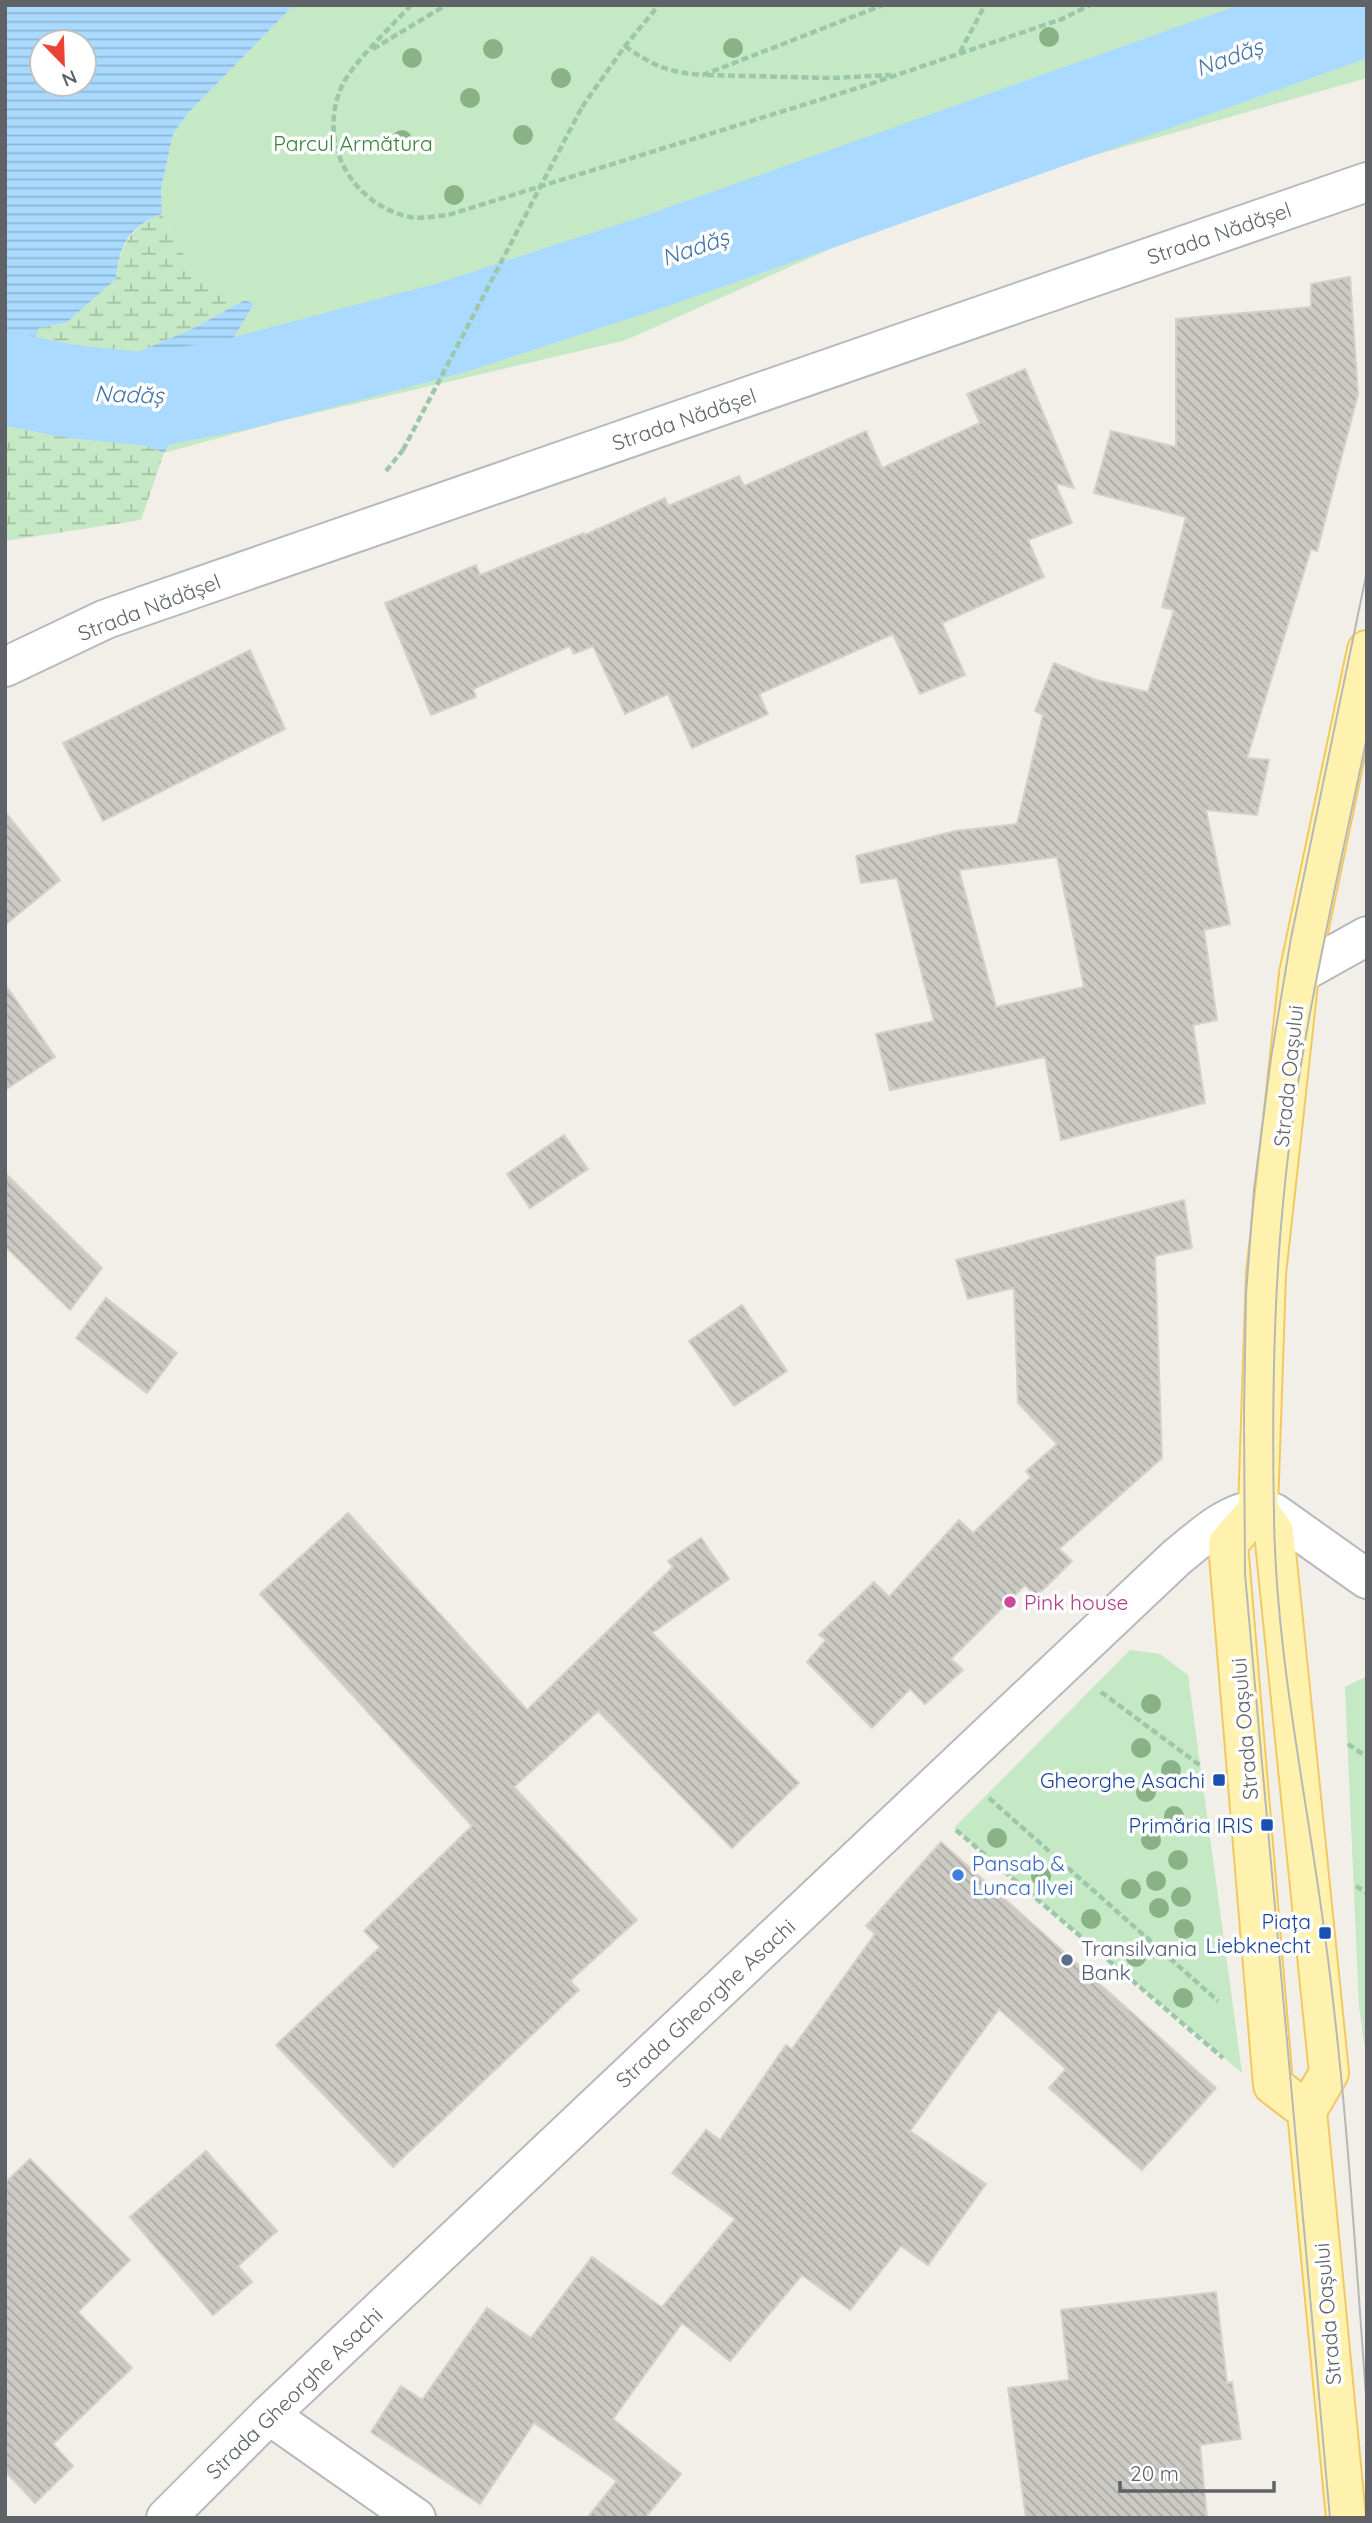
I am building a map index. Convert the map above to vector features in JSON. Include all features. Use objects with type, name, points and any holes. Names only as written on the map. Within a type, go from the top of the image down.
[{"type":"main road","name":"Strada Oașului","points":[[1346,2518],[1307,2111],[1273,2085],[1228,1544],[1258,1509],[1266,1274],[1299,974],[1367,650]]},
{"type":"main road","points":[[1258,1509],[1274,1532],[1329,2073],[1307,2111]]},
{"type":"street","name":"Strada Nădășel","points":[[5,667],[107,619],[1367,182]]},
{"type":"street","points":[[1299,974],[1367,936]]},
{"type":"street","points":[[1258,1509],[1273,1513],[1367,1579]]},
{"type":"street","name":"Strada Gheorghe Asachi","points":[[166,2518],[270,2415],[1177,1557],[1231,1517],[1242,1511],[1258,1509]]},
{"type":"street","points":[[270,2415],[416,2518]]},
{"type":"path","points":[[411,5],[341,86],[336,104],[335,143],[342,165],[367,199],[387,210],[413,218],[448,215],[897,75],[1062,19],[1090,5]]},
{"type":"path","points":[[369,51],[446,5]]},
{"type":"path","points":[[403,450],[582,107],[625,46],[659,5]]},
{"type":"path","points":[[702,75],[883,5]]},
{"type":"path","points":[[960,53],[985,5]]},
{"type":"path","points":[[625,46],[649,64],[673,73],[833,78],[897,75]]},
{"type":"path","points":[[1094,1688],[1201,1767]]},
{"type":"path","points":[[1348,1744],[1367,1758]]},
{"type":"path","points":[[928,1793],[954,1828],[1231,2064]]},
{"type":"path","points":[[986,1795],[1224,2007]]},
{"type":"green space","name":"Parcul Armătura","points":[[294,5],[1367,5],[1367,78],[1053,167],[830,249],[626,340],[277,422],[164,453],[254,304],[207,282],[180,252],[162,214],[161,189],[173,134],[189,112]]},
{"type":"green space","points":[[162,214],[178,245],[193,266],[214,283],[245,300],[190,330],[135,353],[33,341],[39,328],[66,323],[116,279],[120,257],[128,239],[142,224]]},
{"type":"green space","points":[[5,404],[94,423],[164,453],[141,520],[5,541]]},
{"type":"green space","points":[[1130,1650],[1160,1654],[1188,1675],[1242,2073],[954,1828]]},
{"type":"green space","points":[[1367,1676],[1367,2062],[1359,2007],[1345,1687]]},
{"type":"water","points":[[5,5],[294,5],[189,112],[173,134],[161,189],[162,214],[141,225],[128,239],[120,257],[116,279],[66,323],[39,328],[34,340],[135,353],[190,330],[245,300],[254,304],[164,453],[94,423],[5,404]]},
{"type":"building","points":[[1350,277],[1358,394],[1317,551],[1311,549],[1247,758],[1269,760],[1257,815],[1206,810],[1230,924],[1204,930],[1217,1020],[1193,1025],[1205,1103],[1061,1140],[1045,1057],[890,1090],[876,1034],[934,1021],[897,878],[861,883],[856,856],[955,831],[1017,824],[1043,715],[1035,711],[1054,663],[1096,680],[1148,692],[1174,610],[1162,607],[1186,517],[1094,493],[1111,431],[1176,447],[1176,319],[1311,307],[1311,284]],"holes":[[[1057,857],[1084,987],[996,1007],[959,870]]]},
{"type":"building","points":[[1025,369],[1074,488],[1055,483],[1072,523],[1028,540],[1044,577],[942,623],[965,675],[920,694],[893,634],[759,694],[768,714],[692,748],[668,694],[625,714],[593,646],[574,654],[570,646],[473,689],[476,697],[431,715],[385,603],[476,565],[480,575],[584,533],[585,535],[665,498],[668,506],[739,476],[744,486],[866,431],[882,468],[980,423],[967,394]]},
{"type":"building","points":[[250,650],[285,729],[103,821],[63,743]]},
{"type":"building","points":[[5,812],[60,880],[5,925]]},
{"type":"building","points":[[5,984],[55,1057],[5,1090]]},
{"type":"building","points":[[564,1135],[588,1169],[530,1208],[507,1174]]},
{"type":"building","points":[[5,1173],[102,1268],[70,1310],[5,1246]]},
{"type":"building","points":[[1184,1200],[1192,1248],[1155,1256],[1162,1458],[1059,1549],[1072,1561],[1054,1579],[1036,1596],[1025,1585],[951,1659],[963,1670],[925,1704],[910,1689],[872,1728],[807,1662],[826,1640],[819,1635],[874,1582],[889,1597],[959,1520],[973,1533],[1031,1477],[1026,1471],[1057,1444],[1018,1403],[1014,1288],[968,1299],[956,1260]]},
{"type":"building","points":[[106,1298],[177,1353],[147,1393],[76,1338]]},
{"type":"building","points":[[742,1305],[787,1371],[734,1406],[689,1341]]},
{"type":"building","points":[[348,1513],[527,1710],[673,1567],[668,1561],[701,1538],[729,1579],[652,1633],[799,1783],[732,1848],[598,1711],[514,1787],[637,1920],[570,1981],[579,1990],[393,2167],[276,2045],[380,1947],[364,1931],[472,1826],[260,1594]]},
{"type":"building","points":[[941,1842],[1216,2088],[1142,2170],[1049,2088],[1066,2069],[999,2009],[910,2131],[986,2184],[928,2265],[901,2246],[850,2310],[802,2275],[730,2361],[682,2323],[613,2419],[681,2474],[645,2518],[587,2518],[617,2481],[534,2423],[480,2504],[371,2432],[401,2386],[422,2400],[487,2308],[531,2338],[592,2257],[675,2317],[662,2307],[735,2219],[672,2173],[706,2130],[720,2140],[786,2045],[792,2049],[875,1934],[866,1926]]},
{"type":"building","points":[[206,2151],[277,2231],[238,2266],[252,2282],[213,2315],[130,2217]]},
{"type":"building","points":[[30,2159],[130,2260],[78,2312],[132,2368],[53,2444],[73,2466],[35,2503],[5,2471],[5,2183]]},
{"type":"building","points":[[1216,2292],[1227,2383],[1232,2382],[1241,2439],[1200,2445],[1207,2518],[1026,2518],[1008,2388],[1069,2380],[1061,2310]]},
{"type":"waterway","name":"Nadăș","points":[[5,378],[68,391],[154,400],[242,383],[450,328],[656,261],[1367,9]]},
{"type":"tram line","points":[[1330,2518],[1245,1574],[1246,1294],[1254,1190],[1271,1058],[1291,938],[1367,571]]},
{"type":"tram line","points":[[1367,737],[1318,970],[1289,1145],[1277,1282],[1273,1439],[1280,1620],[1324,1929],[1338,2049],[1367,2409]]},
{"type":"place","name":"Pink house","points":[[1010,1602]]},
{"type":"place","name":"Gheorghe Asachi","points":[[1219,1780]]},
{"type":"place","name":"Primăria IRIS","points":[[1267,1825]]},
{"type":"place","name":"Pansab & Lunca Ilvei","points":[[958,1875]]},
{"type":"place","name":"Piața Liebknecht","points":[[1325,1933]]},
{"type":"place","name":"Transilvania Bank","points":[[1067,1960]]}]
